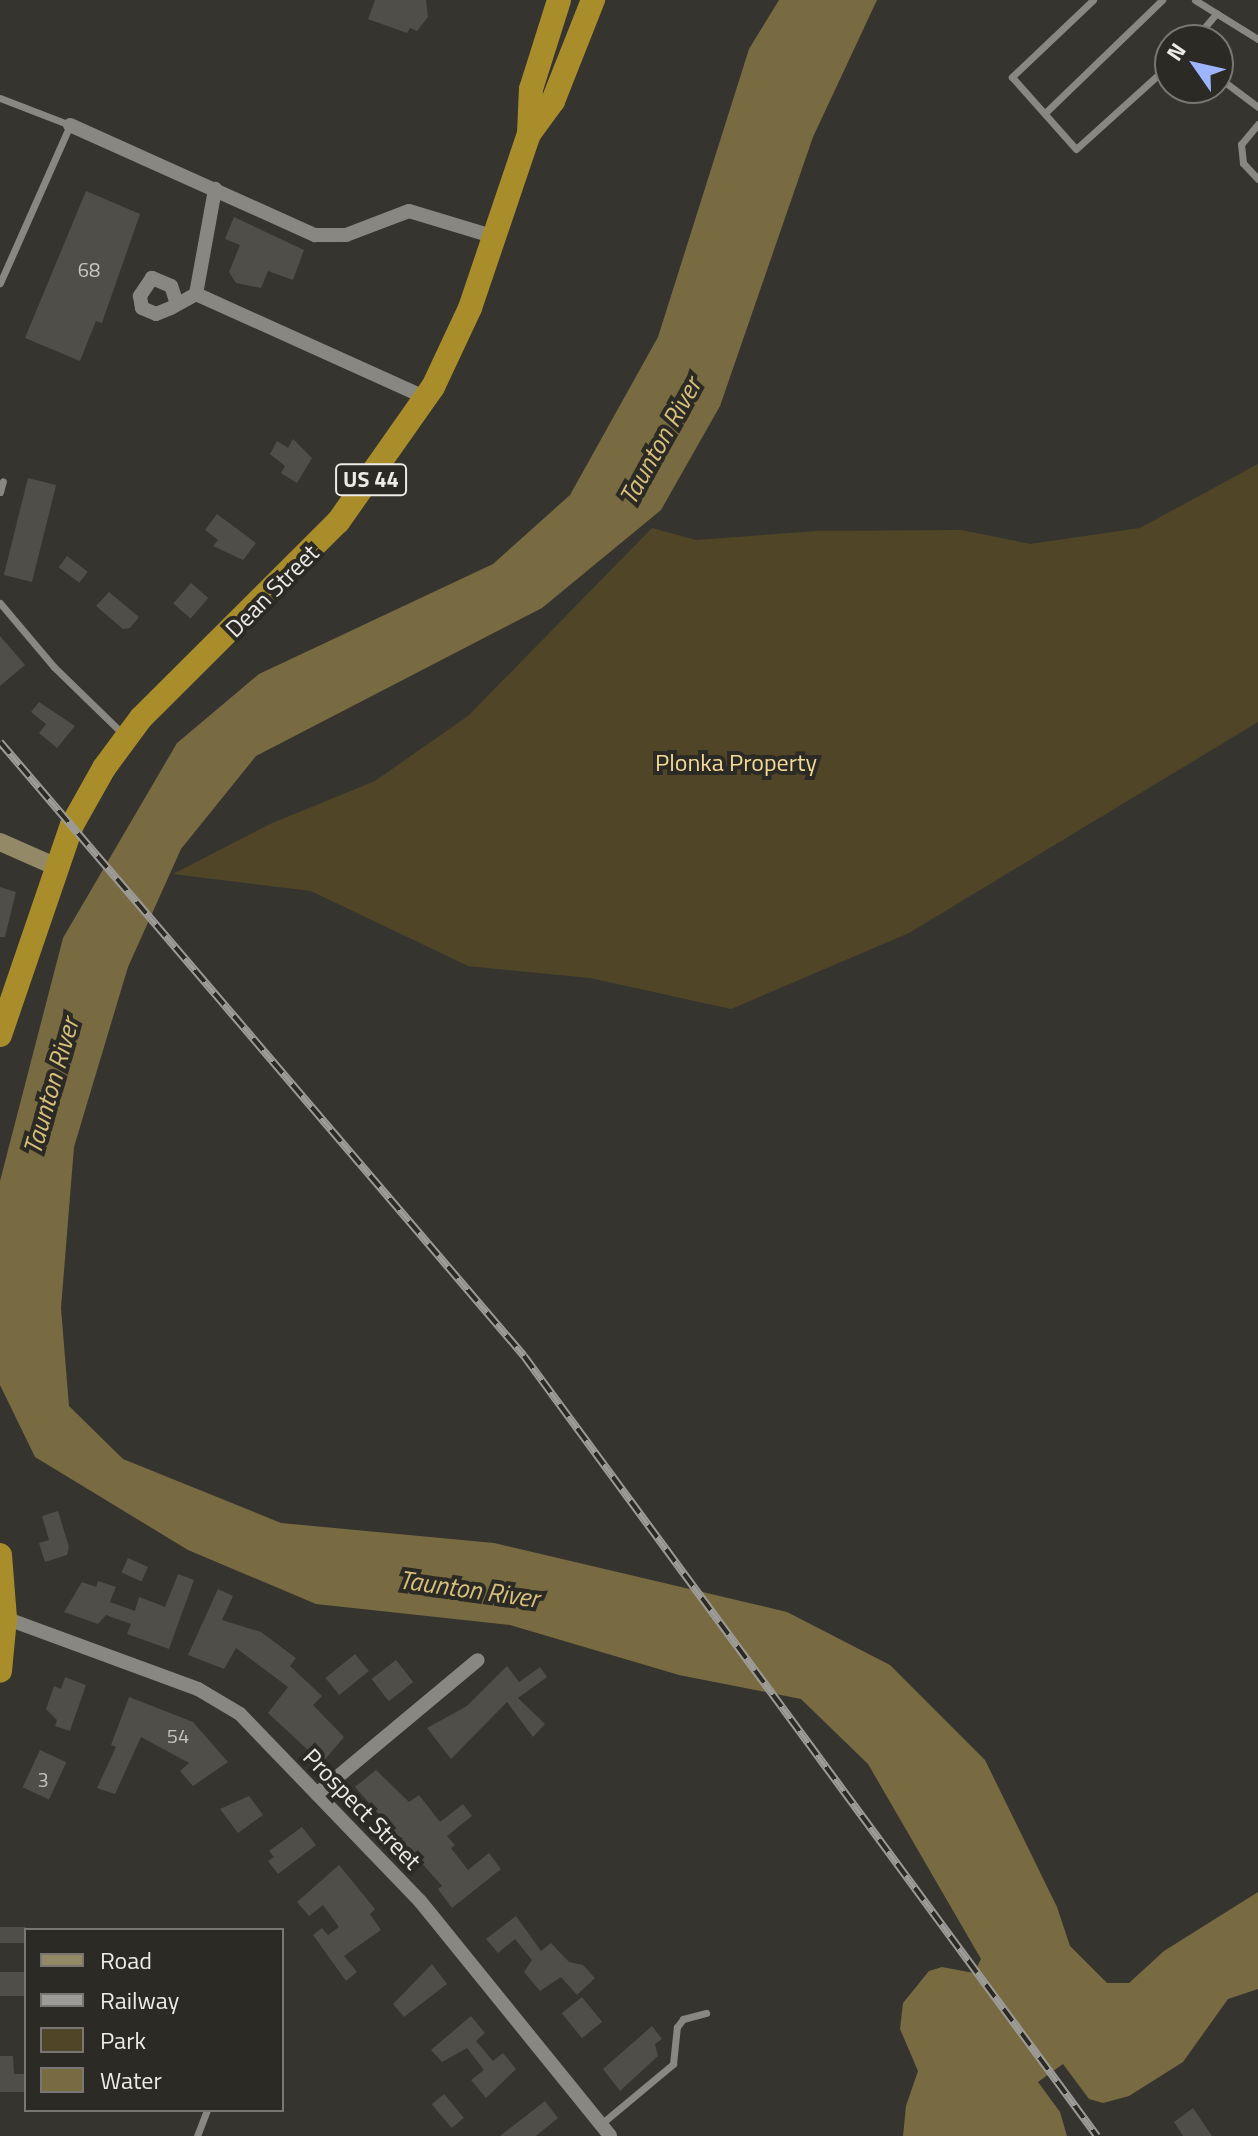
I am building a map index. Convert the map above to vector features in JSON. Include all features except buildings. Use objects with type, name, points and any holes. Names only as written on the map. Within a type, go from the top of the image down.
[{"type":"highway","name":"Dean Street","points":[[0,1035],[81,806],[126,736],[331,531],[426,398],[470,308],[495,237],[529,134],[531,89],[559,0]]},
{"type":"highway","name":"Dean Street","points":[[529,134],[557,93],[593,0]]},
{"type":"highway","points":[[0,1555],[5,1618],[0,1671]]},
{"type":"street","points":[[70,125],[315,235],[346,235],[409,211],[495,237]]},
{"type":"street","points":[[196,294],[215,189]]},
{"type":"street","points":[[177,304],[196,294]]},
{"type":"street","points":[[196,294],[426,398]]},
{"type":"street","points":[[0,842],[57,867]]},
{"type":"street","name":"Prospect Street","points":[[5,1618],[216,1697],[240,1714],[420,1901],[606,2130]]},
{"type":"street","points":[[317,1794],[478,1660]]},
{"type":"lane","points":[[1093,0],[1012,77],[1076,149],[1154,78]]},
{"type":"lane","points":[[1045,113],[1162,0]]},
{"type":"lane","points":[[1195,0],[1258,39]]},
{"type":"lane","points":[[1208,24],[1217,13]]},
{"type":"lane","points":[[1234,89],[1258,107]]},
{"type":"lane","points":[[0,98],[70,125],[0,283]]},
{"type":"lane","points":[[1258,124],[1241,144],[1243,163],[1258,179]]},
{"type":"lane","points":[[0,492],[3,481]]},
{"type":"lane","points":[[0,603],[54,667],[126,736]]},
{"type":"lane","points":[[606,2130],[673,2064],[677,2027],[683,2019],[706,2013]]},
{"type":"lane","points":[[197,2136],[206,2112]]},
{"type":"green space","name":"Plonka Property","points":[[1258,464],[1258,722],[909,933],[731,1009],[590,978],[468,966],[311,891],[173,874],[270,824],[375,781],[468,716],[652,528],[696,540],[817,531],[961,530],[1030,544],[1140,528]]},
{"type":"water","name":"Taunton River","points":[[779,0],[877,0],[813,137],[720,406],[661,510],[542,608],[256,756],[181,849],[128,967],[74,1147],[61,1308],[69,1406],[123,1459],[281,1523],[494,1543],[787,1612],[890,1665],[985,1760],[1057,1907],[1070,1946],[1107,1983],[1129,1983],[1164,1951],[1258,1892],[1258,1989],[1228,1999],[1183,2062],[1129,2096],[1103,2103],[1089,2099],[1063,2064],[1038,2082],[1060,2112],[1067,2136],[903,2136],[906,2106],[918,2071],[900,2029],[903,2003],[929,1971],[942,1967],[974,1973],[981,1959],[868,1764],[801,1699],[679,1675],[510,1625],[316,1604],[188,1550],[35,1457],[0,1385],[0,1181],[63,938],[177,743],[259,674],[493,564],[570,495],[658,337],[749,49]]},
{"type":"railway","points":[[0,742],[524,1356],[1097,2136]]}]
